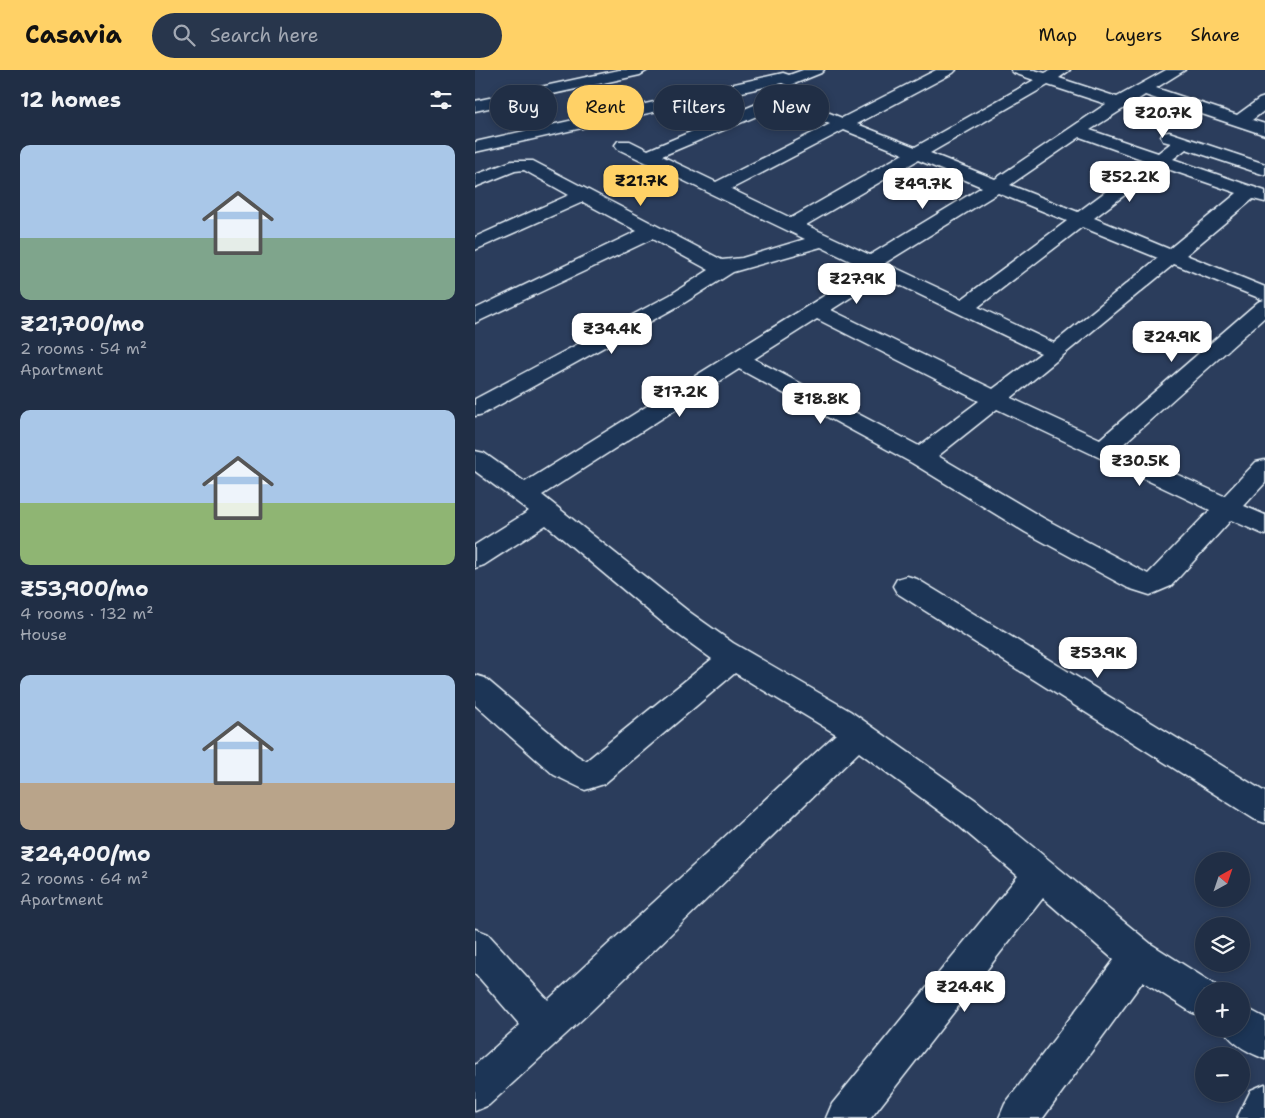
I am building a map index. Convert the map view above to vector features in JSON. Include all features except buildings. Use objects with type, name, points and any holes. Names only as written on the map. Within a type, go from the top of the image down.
[{"type":"street","points":[[475,106],[640,70]]},
{"type":"street","points":[[475,147],[781,76],[816,70]]},
{"type":"street","points":[[717,189],[948,70]]},
{"type":"street","points":[[1019,70],[1119,103]]},
{"type":"street","points":[[792,225],[1062,70]]},
{"type":"street","points":[[475,558],[536,503],[738,359],[815,310],[875,266],[1119,103],[1177,70]]},
{"type":"street","points":[[781,76],[792,85]]},
{"type":"street","points":[[1143,90],[1265,130]]},
{"type":"street","points":[[1239,122],[1265,102]]},
{"type":"street","points":[[649,156],[754,111]]},
{"type":"street","points":[[829,119],[1265,294]]},
{"type":"street","points":[[1078,131],[1258,194]]},
{"type":"street","points":[[964,307],[1079,219],[1162,160],[1177,140],[1265,170]]},
{"type":"street","points":[[624,145],[1057,352]]},
{"type":"street","points":[[475,182],[512,166],[527,164],[717,266],[727,267]]},
{"type":"street","points":[[921,457],[1057,352],[1173,256],[1258,194]]},
{"type":"street","points":[[475,244],[584,195]]},
{"type":"street","points":[[475,317],[651,232]]},
{"type":"street","points":[[475,409],[677,299],[727,267],[823,240]]},
{"type":"street","points":[[1104,448],[1265,306]]},
{"type":"street","points":[[815,310],[996,400],[1104,448],[1265,526]]},
{"type":"street","points":[[738,359],[921,457],[1071,546],[1139,582],[1150,584],[1161,580],[1265,468]]},
{"type":"street","points":[[475,459],[536,503],[678,619],[734,657],[839,720],[993,833],[1138,957],[1195,993]]},
{"type":"street","points":[[907,586],[1265,809]]},
{"type":"street","points":[[475,687],[565,765],[585,776],[593,774],[620,753],[734,657]]},
{"type":"street","points":[[475,1091],[547,1027],[857,734]]},
{"type":"street","points":[[845,1118],[1041,874]]},
{"type":"street","points":[[475,946],[547,1027]]},
{"type":"street","points":[[1019,1118],[1138,957]]},
{"type":"street","points":[[1250,1030],[1265,1040]]},
{"type":"street","points":[[1257,1118],[1265,1104]]}]
